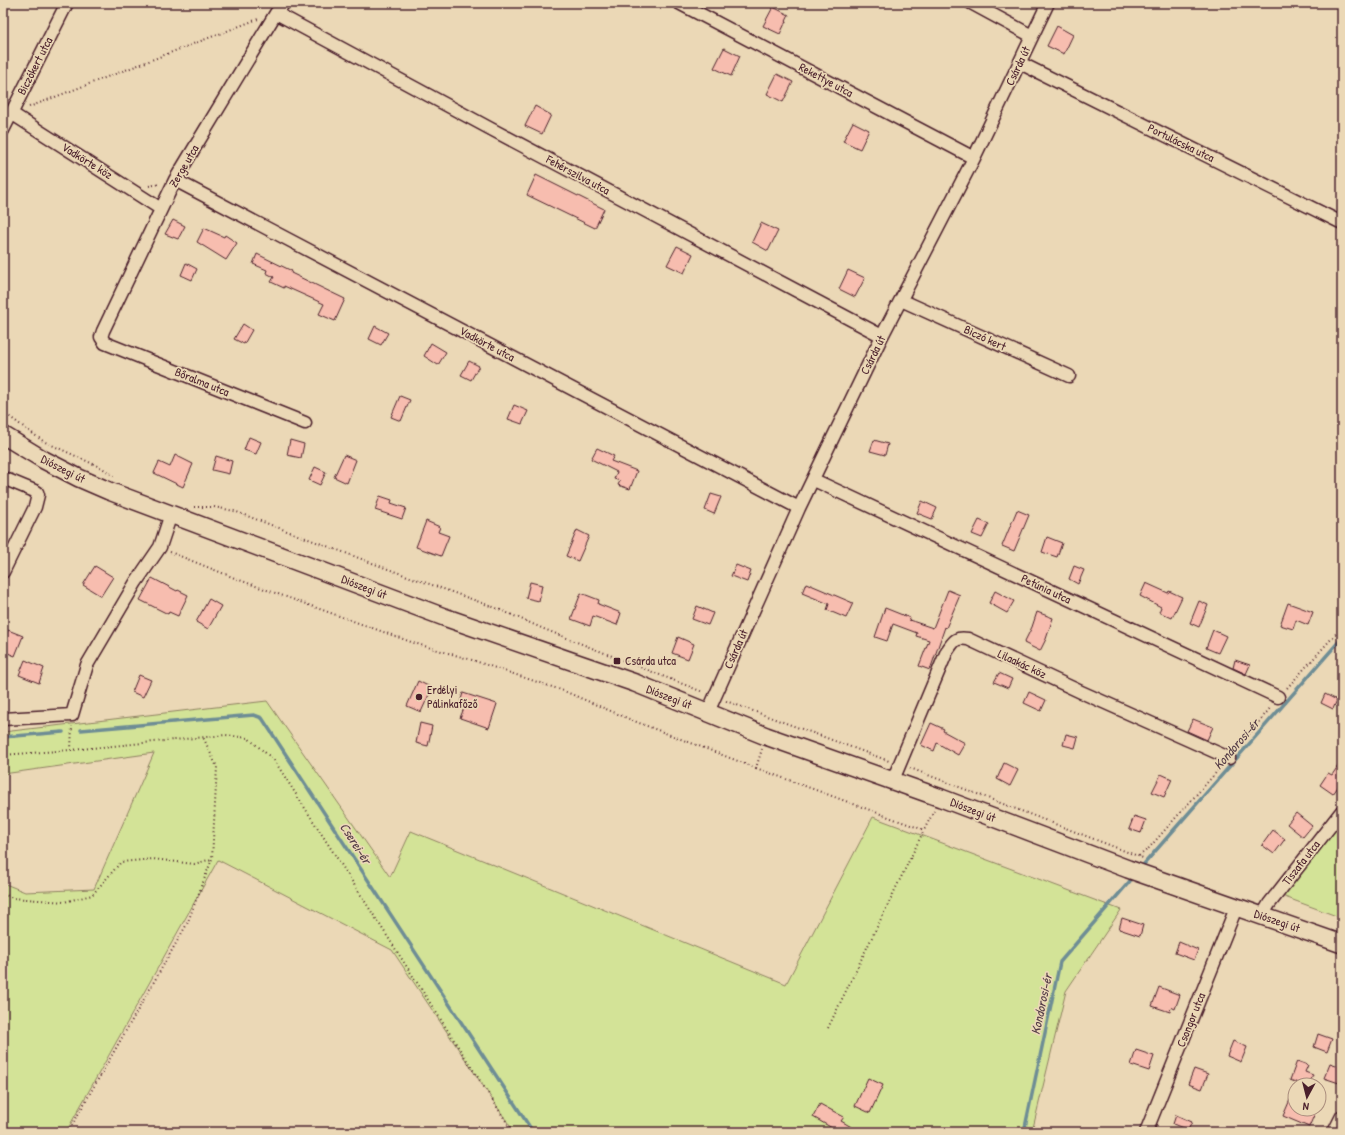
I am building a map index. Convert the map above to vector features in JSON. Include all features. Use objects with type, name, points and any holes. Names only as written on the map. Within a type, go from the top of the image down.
[{"type":"main road","name":"Diószegi út","points":[[3,434],[44,460],[109,491],[444,617],[635,683],[711,704],[766,736],[893,780],[1121,867],[1342,944]]},
{"type":"street","name":"Biczókert utca","points":[[3,130],[67,3]]},
{"type":"street","name":"Zerge utca","points":[[101,337],[175,180],[276,13],[284,3]]},
{"type":"street","name":"Rekettye utca","points":[[679,3],[974,158]]},
{"type":"street","points":[[971,3],[1032,36]]},
{"type":"street","name":"Csárda út","points":[[711,704],[799,508],[814,480],[882,336],[902,300],[974,158],[1048,3]]},
{"type":"street","name":"Fehérszilva utca","points":[[276,13],[497,133],[882,336]]},
{"type":"street","name":"Portulácska utca","points":[[1020,63],[1342,223]]},
{"type":"street","name":"Vadkörte köz","points":[[12,113],[161,209]]},
{"type":"street","name":"Vadkörte utca","points":[[175,180],[799,508]]},
{"type":"street","name":"Biczó kert","points":[[902,300],[1069,376]]},
{"type":"street","name":"Bőralma utca","points":[[101,337],[105,343],[305,423]]},
{"type":"street","points":[[3,478],[37,492],[38,495],[35,506],[3,572]]},
{"type":"street","name":"Petúnia utca","points":[[814,480],[1278,697]]},
{"type":"street","points":[[3,719],[72,715],[87,665],[136,582],[160,547],[171,514]]},
{"type":"street","name":"Lilaakác köz","points":[[893,780],[948,651],[954,641],[961,638],[968,639],[1081,692],[1229,758]]},
{"type":"street","name":"Tiszafa utca","points":[[1262,916],[1269,904],[1342,811]]},
{"type":"street","name":"Csongor utca","points":[[1146,1132],[1236,908]]},
{"type":"street","points":[[1334,1132],[1342,1116]]},
{"type":"path","points":[[12,113],[276,13]]},
{"type":"path","points":[[126,186],[151,186],[175,180]]},
{"type":"path","points":[[3,412],[43,441],[102,468],[116,478]]},
{"type":"path","points":[[187,506],[214,507],[234,511],[496,608],[711,704],[899,764],[1142,857]]},
{"type":"path","points":[[160,547],[242,581],[414,643],[472,660],[564,691],[634,721],[924,830]]},
{"type":"path","points":[[1148,849],[1229,758],[1278,697],[1342,627]]},
{"type":"path","points":[[71,750],[72,715]]},
{"type":"path","points":[[3,755],[226,735],[248,738],[274,760],[513,1132]]},
{"type":"path","points":[[756,768],[766,736]]},
{"type":"path","points":[[68,1132],[187,924],[212,859],[217,767],[203,737]]},
{"type":"path","points":[[828,1028],[941,798]]},
{"type":"path","points":[[3,894],[13,898],[64,902],[92,895],[121,862],[153,859],[194,864],[212,859]]},
{"type":"green space","points":[[267,701],[390,877],[411,831],[786,984],[873,817],[1121,910],[1066,991],[1032,1132],[514,1132],[392,950],[218,860],[66,1132],[3,1132],[3,883],[25,892],[94,889],[154,753],[3,774],[3,732]]},
{"type":"green space","points":[[1342,815],[1342,918],[1282,896]]},
{"type":"building","points":[[773,7],[789,15],[780,34],[763,26]]},
{"type":"building","points":[[1057,26],[1073,35],[1064,54],[1047,46]]},
{"type":"building","points":[[724,48],[740,56],[731,76],[714,68]]},
{"type":"building","points":[[777,74],[793,82],[783,102],[767,94]]},
{"type":"building","points":[[535,106],[551,115],[542,134],[525,126]]},
{"type":"building","points":[[853,122],[869,130],[860,149],[843,141]]},
{"type":"building","points":[[536,175],[604,209],[595,228],[527,195]]},
{"type":"building","points":[[173,220],[185,226],[178,239],[165,234]]},
{"type":"building","points":[[761,223],[778,231],[768,251],[752,242]]},
{"type":"building","points":[[204,228],[224,237],[225,235],[237,243],[226,260],[197,242]]},
{"type":"building","points":[[677,246],[693,254],[684,273],[667,265]]},
{"type":"building","points":[[257,254],[292,271],[291,273],[345,299],[335,321],[319,314],[324,304],[284,286],[284,288],[271,282],[274,277],[266,273],[267,270],[253,264]]},
{"type":"building","points":[[186,263],[197,269],[192,280],[181,275]]},
{"type":"building","points":[[848,270],[865,278],[855,297],[839,289]]},
{"type":"building","points":[[243,324],[252,330],[244,344],[234,339]]},
{"type":"building","points":[[375,326],[388,333],[381,345],[369,339]]},
{"type":"building","points":[[431,343],[446,352],[438,365],[424,356]]},
{"type":"building","points":[[469,361],[479,366],[471,380],[461,375]]},
{"type":"building","points":[[400,396],[410,400],[401,421],[391,417]]},
{"type":"building","points":[[514,405],[528,411],[522,424],[508,419]]},
{"type":"building","points":[[249,437],[261,442],[256,454],[244,450]]},
{"type":"building","points":[[290,440],[304,444],[301,458],[287,455]]},
{"type":"building","points":[[874,440],[888,444],[885,455],[870,451]]},
{"type":"building","points":[[597,448],[614,456],[611,461],[637,471],[630,489],[618,485],[620,481],[614,479],[617,472],[591,459]]},
{"type":"building","points":[[175,455],[193,464],[183,487],[154,473],[159,462],[170,467]]},
{"type":"building","points":[[344,455],[356,460],[347,483],[334,477]]},
{"type":"building","points":[[216,456],[232,461],[229,474],[212,470]]},
{"type":"building","points":[[315,467],[326,472],[320,485],[309,480]]},
{"type":"building","points":[[711,494],[721,497],[714,514],[705,510]]},
{"type":"building","points":[[380,496],[392,500],[391,503],[406,508],[402,519],[375,510]]},
{"type":"building","points":[[922,501],[937,508],[932,519],[917,513]]},
{"type":"building","points":[[1017,510],[1029,515],[1014,551],[1002,546]]},
{"type":"building","points":[[979,520],[989,524],[982,538],[972,534]]},
{"type":"building","points":[[426,521],[440,527],[438,532],[449,536],[441,556],[416,547]]},
{"type":"building","points":[[577,530],[589,536],[578,561],[566,556]]},
{"type":"building","points":[[1047,537],[1062,543],[1057,557],[1042,552]]},
{"type":"building","points":[[736,565],[751,571],[747,582],[731,576]]},
{"type":"building","points":[[95,566],[113,577],[101,596],[83,585]]},
{"type":"building","points":[[1074,566],[1084,570],[1078,584],[1069,579]]},
{"type":"building","points":[[152,578],[188,595],[178,616],[169,612],[168,614],[140,600]]},
{"type":"building","points":[[530,582],[542,585],[539,601],[526,598]]},
{"type":"building","points":[[806,583],[853,603],[846,618],[827,610],[829,604],[802,593]]},
{"type":"building","points":[[1146,583],[1168,593],[1169,591],[1182,597],[1172,618],[1159,612],[1161,607],[1140,596]]},
{"type":"building","points":[[948,590],[960,595],[946,628],[945,627],[930,670],[919,666],[929,640],[916,636],[917,633],[893,624],[887,641],[875,637],[885,608],[910,618],[909,620],[933,628]]},
{"type":"building","points":[[995,591],[1014,601],[1007,613],[989,603]]},
{"type":"building","points":[[581,593],[599,600],[598,604],[621,613],[617,625],[593,616],[590,626],[571,619]]},
{"type":"building","points":[[209,599],[221,606],[208,629],[196,622]]},
{"type":"building","points":[[1199,601],[1208,605],[1199,627],[1190,623]]},
{"type":"building","points":[[1288,603],[1313,612],[1308,625],[1296,620],[1293,629],[1280,625]]},
{"type":"building","points":[[697,606],[713,613],[708,625],[692,619]]},
{"type":"building","points":[[1037,612],[1053,618],[1040,651],[1024,643]]},
{"type":"building","points":[[8,630],[23,636],[15,656],[3,651],[3,641]]},
{"type":"building","points":[[1213,630],[1226,636],[1218,653],[1206,648]]},
{"type":"building","points":[[678,637],[694,644],[688,659],[672,653]]},
{"type":"building","points":[[25,660],[44,668],[39,683],[19,675]]},
{"type":"building","points":[[1235,660],[1250,665],[1246,674],[1233,668]]},
{"type":"building","points":[[999,673],[1012,679],[1008,688],[994,682]]},
{"type":"building","points":[[139,675],[151,680],[143,697],[132,692]]},
{"type":"building","name":"Erdélyi Pálinkafőző","points":[[418,681],[432,688],[421,712],[407,706]]},
{"type":"building","points":[[1029,692],[1046,700],[1041,711],[1024,703]]},
{"type":"building","points":[[463,693],[497,704],[489,728],[460,718],[464,708],[459,706]]},
{"type":"building","points":[[1325,694],[1337,700],[1333,709],[1321,703]]},
{"type":"building","points":[[1193,719],[1213,727],[1207,740],[1187,731]]},
{"type":"building","points":[[420,723],[432,726],[428,746],[416,743]]},
{"type":"building","points":[[931,723],[944,729],[943,731],[965,743],[958,755],[937,743],[934,751],[921,745]]},
{"type":"building","points":[[1066,734],[1078,737],[1075,748],[1063,745]]},
{"type":"building","points":[[1342,760],[1342,781],[1333,794],[1320,785],[1328,773],[1332,775]]},
{"type":"building","points":[[1004,763],[1018,770],[1010,786],[997,779]]},
{"type":"building","points":[[1161,774],[1172,779],[1164,797],[1152,792]]},
{"type":"building","points":[[1296,813],[1312,826],[1303,837],[1287,824]]},
{"type":"building","points":[[1134,816],[1146,820],[1141,833],[1129,829]]},
{"type":"building","points":[[1273,830],[1285,839],[1274,854],[1262,845]]},
{"type":"building","points":[[1122,918],[1143,925],[1140,936],[1119,929]]},
{"type":"building","points":[[1179,942],[1198,950],[1194,960],[1175,953]]},
{"type":"building","points":[[1159,987],[1180,995],[1175,1009],[1171,1007],[1170,1012],[1152,1006]]},
{"type":"building","points":[[1318,1034],[1332,1039],[1327,1052],[1314,1047]]},
{"type":"building","points":[[1233,1041],[1247,1047],[1241,1062],[1227,1056]]},
{"type":"building","points":[[1136,1050],[1154,1056],[1149,1071],[1131,1065]]},
{"type":"building","points":[[1297,1061],[1308,1065],[1305,1072],[1313,1075],[1312,1077],[1291,1077]]},
{"type":"building","points":[[1330,1063],[1342,1067],[1342,1084],[1324,1077]]},
{"type":"building","points":[[1194,1069],[1208,1074],[1202,1089],[1188,1084]]},
{"type":"building","points":[[868,1078],[883,1085],[870,1113],[855,1106]]},
{"type":"building","points":[[820,1104],[844,1117],[841,1121],[860,1132],[839,1132],[813,1117]]},
{"type":"building","points":[[1287,1107],[1287,1117],[1313,1117],[1309,1127],[1283,1116]]},
{"type":"building","points":[[1176,1115],[1192,1122],[1188,1130],[1173,1124]]},
{"type":"waterway","name":"Kondorosi-ér","points":[[1144,864],[1342,638]]},
{"type":"waterway","name":"Cserei-ér","points":[[81,730],[254,715],[262,718],[533,1132]]},
{"type":"waterway","name":"Cserei-ér","points":[[3,737],[63,732]]},
{"type":"waterway","name":"Kondorosi-ér","points":[[1024,1132],[1060,962],[1130,881]]},
{"type":"place","name":"Csárda utca","points":[[617,661]]},
{"type":"place","name":"Erdélyi Pálinkafőző","points":[[419,697]]}]
